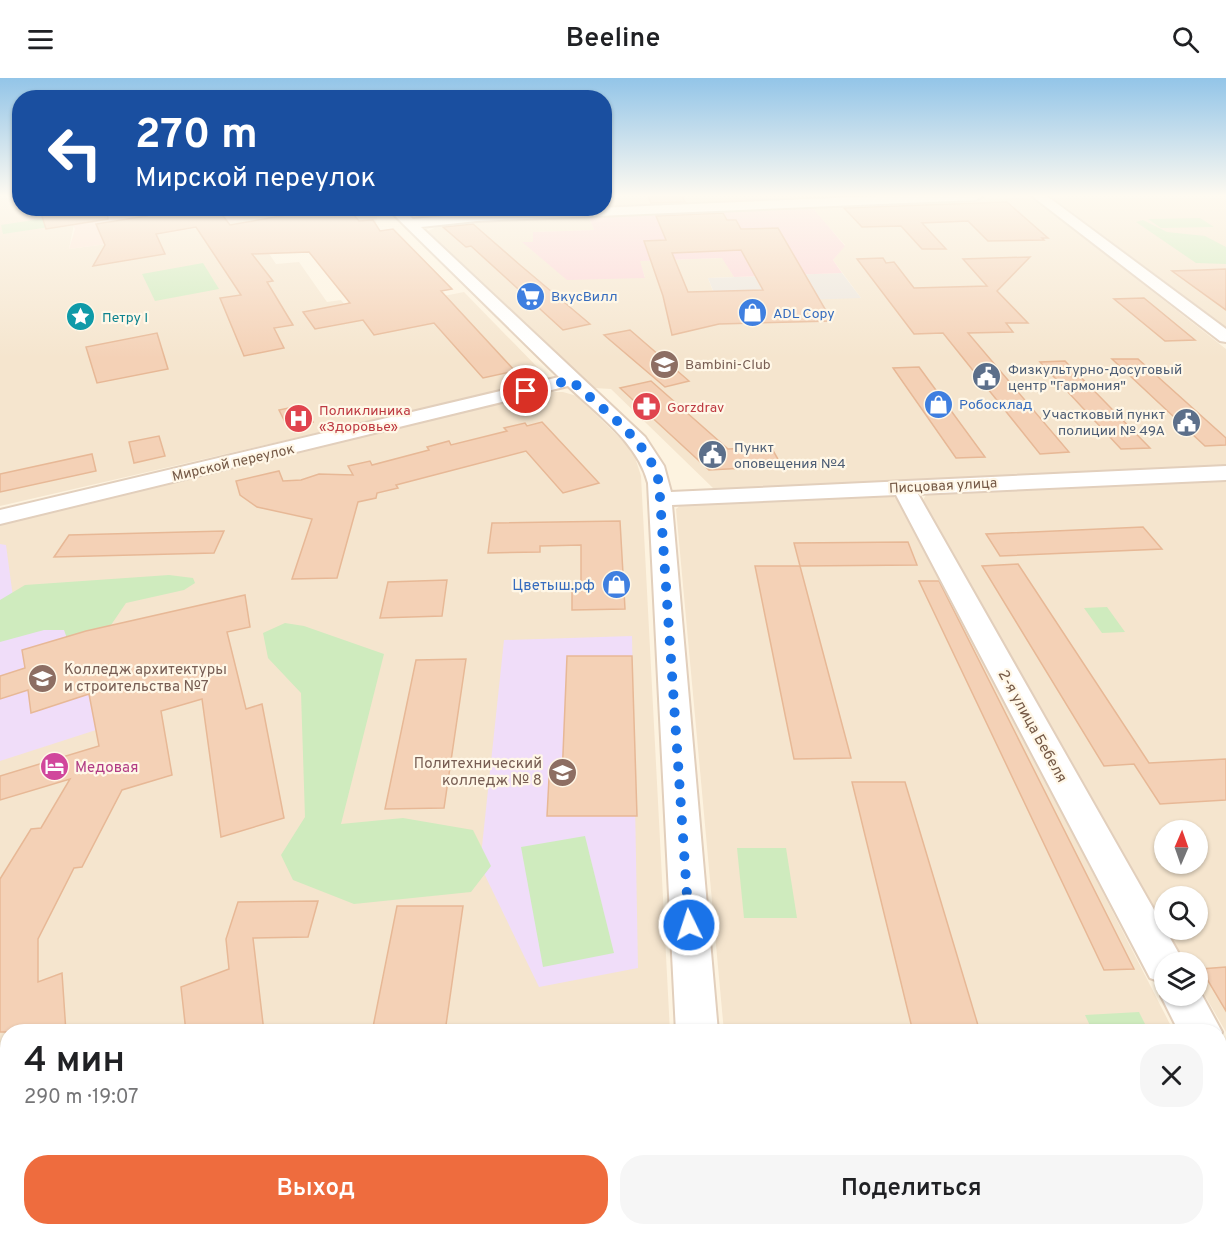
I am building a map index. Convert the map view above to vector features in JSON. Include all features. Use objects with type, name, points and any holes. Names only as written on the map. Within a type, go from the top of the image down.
[{"type":"street","points":[[436,250],[648,454],[656,467],[696,1024]]},
{"type":"street","points":[[1111,250],[1226,337]]},
{"type":"street","name":"Мирской переулок","points":[[0,517],[571,380]]},
{"type":"street","name":"Писцовая улица","points":[[660,499],[1226,473]]},
{"type":"street","name":"2-я улица Бебеля","points":[[903,487],[1157,952]]},
{"type":"street","points":[[1187,1006],[1197,1024]]},
{"type":"shaded area","points":[[0,250],[267,250],[276,264],[299,262],[327,302],[341,300],[352,314],[464,292],[544,374],[544,378],[538,382],[0,506]]},
{"type":"shaded area","points":[[448,250],[551,250],[645,277],[639,261],[723,258],[734,277],[708,278],[714,294],[861,298],[833,260],[841,250],[1100,250],[1226,349],[1226,466],[714,489],[611,389],[594,388]]},
{"type":"shaded area","points":[[531,250],[842,250],[833,260],[842,273],[734,277],[722,258],[640,261],[645,278],[567,280]]},
{"type":"shaded area","points":[[1123,250],[1226,250],[1226,327]]},
{"type":"shaded area","points":[[842,273],[861,298],[688,304],[714,293],[708,278]]},
{"type":"shaded area","points":[[547,392],[563,392],[577,396],[633,451],[641,476],[670,1024],[0,1024],[0,525]]},
{"type":"shaded area","points":[[1226,479],[1226,1024],[1221,1024],[1208,1001],[1208,952],[1180,952],[1173,940],[1208,940],[1208,886],[1154,886],[1154,907],[922,502],[927,493]]},
{"type":"shaded area","points":[[889,494],[904,503],[1154,993],[1154,1006],[1161,1006],[1170,1024],[723,1024],[676,509],[682,504]]},
{"type":"shaded area","name":"Колледж архитектуры и строительства №7","points":[[0,544],[6,545],[17,627],[83,610],[96,730],[0,761]]},
{"type":"shaded area","name":"Политехнический колледж № 8","points":[[632,636],[638,968],[539,987],[480,865],[504,640]]},
{"type":"green space","points":[[1177,250],[1226,250],[1226,264],[1196,263]]},
{"type":"green space","points":[[203,263],[219,289],[155,301],[142,274]]},
{"type":"green space","points":[[169,575],[193,578],[195,583],[184,590],[126,603],[111,625],[111,661],[78,669],[64,630],[44,630],[0,642],[0,600],[25,585]]},
{"type":"green space","points":[[1107,607],[1125,632],[1102,633],[1084,608]]},
{"type":"green space","points":[[285,623],[304,626],[384,654],[341,824],[403,818],[473,830],[491,866],[471,892],[354,904],[293,880],[281,855],[305,817],[301,693],[268,658],[263,633]]},
{"type":"green space","points":[[585,836],[614,953],[543,967],[521,847]]},
{"type":"green space","points":[[737,848],[786,848],[797,918],[744,918]]},
{"type":"green space","points":[[1139,1012],[1145,1024],[1089,1024],[1085,1015]]},
{"type":"building","points":[[102,250],[163,250],[165,254],[93,266]]},
{"type":"building","points":[[211,250],[414,250],[452,289],[441,291],[515,371],[483,378],[434,323],[374,335],[363,320],[315,329],[303,312],[350,303],[309,252],[252,254],[273,281],[267,282],[293,325],[274,328],[284,348],[244,356],[220,298],[241,295]]},
{"type":"building","points":[[475,250],[503,250],[590,324],[563,330]]},
{"type":"building","points":[[647,250],[791,250],[832,321],[719,324],[672,335],[663,296]],"holes":[[[741,250],[763,290],[688,292],[672,253]]]},
{"type":"building","points":[[1030,257],[997,291],[1028,323],[1006,323],[1013,332],[968,333],[1069,452],[1040,454],[943,333],[914,334],[857,259],[883,258],[886,263],[894,262],[914,288],[987,286],[963,259]]},
{"type":"building","points":[[1226,269],[1226,310],[1172,271],[1202,270]]},
{"type":"building","points":[[1144,298],[1195,340],[1165,341],[1114,299]]},
{"type":"building","points":[[630,330],[689,381],[665,387],[604,335]]},
{"type":"building","points":[[157,333],[168,369],[97,383],[86,347]]},
{"type":"building","points":[[1112,359],[1138,359],[1226,438],[1226,445],[1205,446]]},
{"type":"building","points":[[1065,361],[1150,448],[1121,449],[1040,362]]},
{"type":"building","points":[[919,367],[985,457],[956,458],[893,368]]},
{"type":"building","points":[[651,381],[728,449],[771,447],[782,466],[709,470],[620,388]]},
{"type":"building","points":[[303,405],[313,422],[288,428],[279,410]]},
{"type":"building","points":[[542,422],[599,483],[563,493],[526,451],[396,485],[398,488],[377,493],[376,498],[358,502],[337,578],[292,579],[312,519],[257,507],[240,495],[236,481],[279,471],[283,481],[301,480],[319,474],[353,475],[348,466],[370,461],[372,465],[429,450],[427,447],[449,441],[451,445],[507,431],[504,428]]},
{"type":"building","points":[[159,436],[165,456],[134,463],[129,442]]},
{"type":"building","points":[[92,454],[96,471],[0,492],[0,474]]},
{"type":"building","points":[[620,521],[625,609],[572,610],[572,591],[581,591],[581,545],[540,546],[540,552],[488,553],[492,523]]},
{"type":"building","points":[[1143,527],[1162,549],[1000,556],[986,534]]},
{"type":"building","points":[[224,531],[214,553],[54,557],[69,535]]},
{"type":"building","points":[[908,542],[917,565],[800,566],[794,543]]},
{"type":"building","points":[[1018,564],[1149,763],[1226,759],[1226,800],[1160,804],[1134,764],[1104,766],[982,566]]},
{"type":"building","points":[[755,566],[800,566],[851,758],[794,759]]},
{"type":"building","points":[[447,580],[442,616],[380,618],[388,582]]},
{"type":"building","points":[[919,581],[939,581],[1134,969],[1104,970]]},
{"type":"building","points":[[245,595],[250,627],[227,632],[246,709],[262,704],[284,818],[221,837],[202,699],[161,711],[172,775],[122,790],[82,867],[74,868],[38,939],[38,982],[62,973],[65,1024],[0,1024],[0,879],[31,829],[41,828],[70,779],[0,800],[0,776],[99,746],[89,694],[31,713],[28,690],[0,699],[0,676],[25,668],[22,650],[86,631]]},
{"type":"building","points":[[567,656],[632,656],[637,816],[547,816],[549,778],[562,778]]},
{"type":"building","points":[[466,659],[444,808],[385,809],[416,660]]},
{"type":"building","points":[[852,782],[905,782],[978,1024],[911,1024]]},
{"type":"building","points":[[318,901],[308,937],[253,938],[263,1024],[185,1024],[181,987],[229,969],[226,939],[238,902]]},
{"type":"building","points":[[397,906],[463,906],[446,1024],[374,1024]]},
{"type":"building","points":[[1226,967],[1226,1011],[1208,981],[1208,968]]},
{"type":"place","name":"ВкусВилл","points":[[530,296]]},
{"type":"place","name":"ADL Copy","points":[[752,313]]},
{"type":"place","name":"Петру I","points":[[81,317]]},
{"type":"place","name":"Bambini-Club","points":[[664,364]]},
{"type":"place","name":"Физкультурно-досуговый центр \"Гармония\"","points":[[987,377]]},
{"type":"place","name":"Робосклад","points":[[938,404]]},
{"type":"place","name":"Gorzdrav","points":[[646,407]]},
{"type":"place","name":"Поликлиника «Здоровье»","points":[[298,418]]},
{"type":"place","name":"Участковый пункт полиции № 49А","points":[[1186,422]]},
{"type":"place","name":"Пункт оповещения №4","points":[[713,455]]},
{"type":"place","name":"Цветыш.рф","points":[[616,585]]},
{"type":"place","name":"Колледж архитектуры и строительства №7","points":[[43,678]]},
{"type":"place","name":"Медовая","points":[[54,767]]},
{"type":"place","name":"Политехнический колледж № 8","points":[[563,772]]},
{"type":"route","points":[[526,391],[571,380],[637,442],[656,467],[659,483],[689,925]]}]
